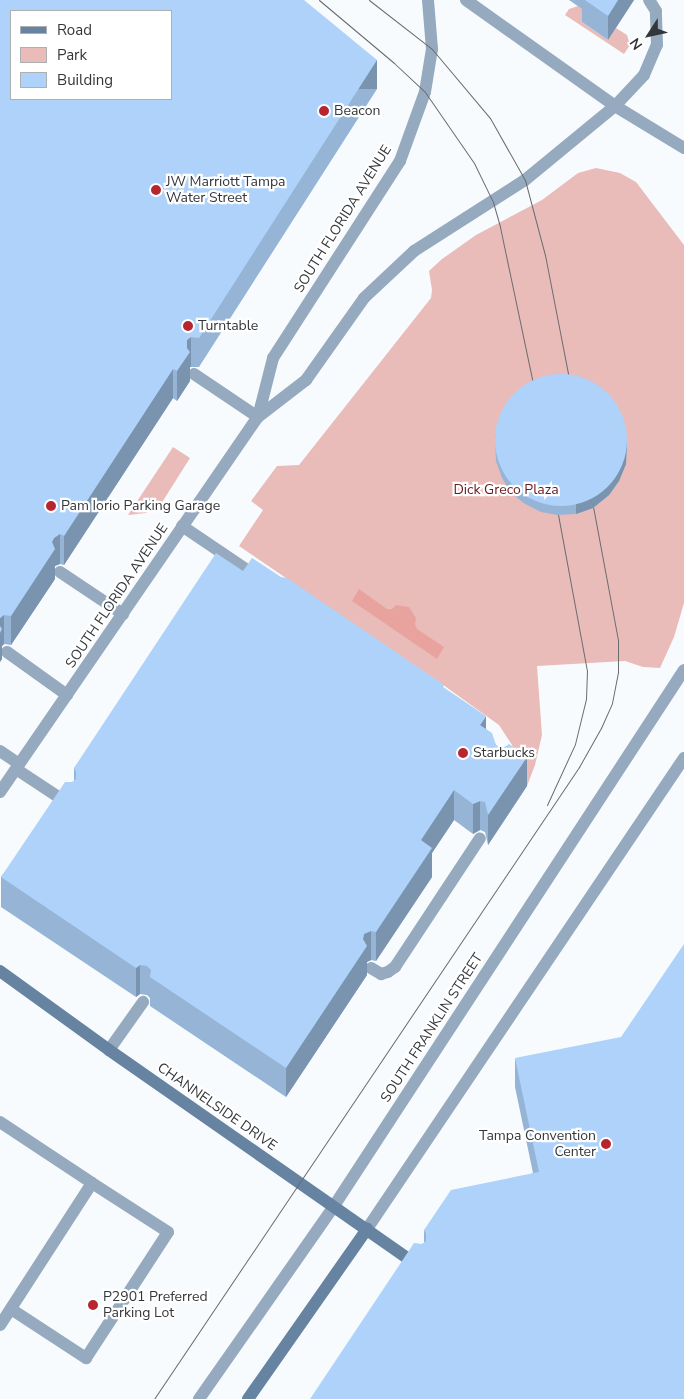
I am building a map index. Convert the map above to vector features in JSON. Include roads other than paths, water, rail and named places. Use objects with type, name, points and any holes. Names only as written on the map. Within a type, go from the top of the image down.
[{"type":"main road","name":"CHANNELSIDE DRIVE","points":[[0,970],[109,1050],[419,1266]]},
{"type":"main road","points":[[248,1399],[366,1228]]},
{"type":"street","name":"SOUTH FLORIDA AVENUE","points":[[258,417],[273,358],[400,161],[425,92],[432,49],[428,0]]},
{"type":"street","points":[[466,0],[614,106],[684,148]]},
{"type":"street","name":"SOUTH FLORIDA AVENUE","points":[[0,792],[258,417],[306,380],[364,298],[414,251],[525,180],[614,106],[644,75],[657,46],[656,11],[649,0]]},
{"type":"street","points":[[194,374],[258,417]]},
{"type":"street","points":[[182,526],[266,582]]},
{"type":"street","points":[[60,572],[123,614]]},
{"type":"street","points":[[7,652],[67,695]]},
{"type":"street","name":"SOUTH FRANKLIN STREET","points":[[199,1399],[334,1206],[684,670]]},
{"type":"street","points":[[0,751],[18,767],[69,804]]},
{"type":"street","points":[[366,1228],[684,758]]},
{"type":"street","points":[[371,968],[381,974],[395,967],[480,838]]},
{"type":"street","points":[[109,1050],[143,1002]]},
{"type":"street","points":[[0,1122],[168,1232],[86,1358],[10,1309]]},
{"type":"street","points":[[0,1325],[92,1182]]},
{"type":"tram line","points":[[319,0],[394,63],[425,92],[474,163],[493,202],[500,227],[534,389]]},
{"type":"tram line","points":[[369,0],[432,49],[490,118],[525,180],[545,255],[570,384]]},
{"type":"tram line","points":[[154,1399],[579,767],[601,728],[612,703],[618,672],[618,640],[593,507]]},
{"type":"tram line","points":[[547,805],[575,744],[586,699],[587,671],[558,515]]},
{"type":"place","name":"Beacon","points":[[324,111]]},
{"type":"place","name":"JW Marriott Tampa Water Street","points":[[156,190]]},
{"type":"place","name":"Turntable","points":[[188,326]]},
{"type":"place","name":"Pam Iorio Parking Garage","points":[[51,506]]},
{"type":"place","name":"Starbucks","points":[[463,753]]},
{"type":"place","name":"Tampa Convention Center","points":[[606,1144]]},
{"type":"place","name":"P2901 Preferred Parking Lot","points":[[93,1305]]},
{"type":"park label","name":"Dick Greco Plaza","points":[[506,490]]}]
